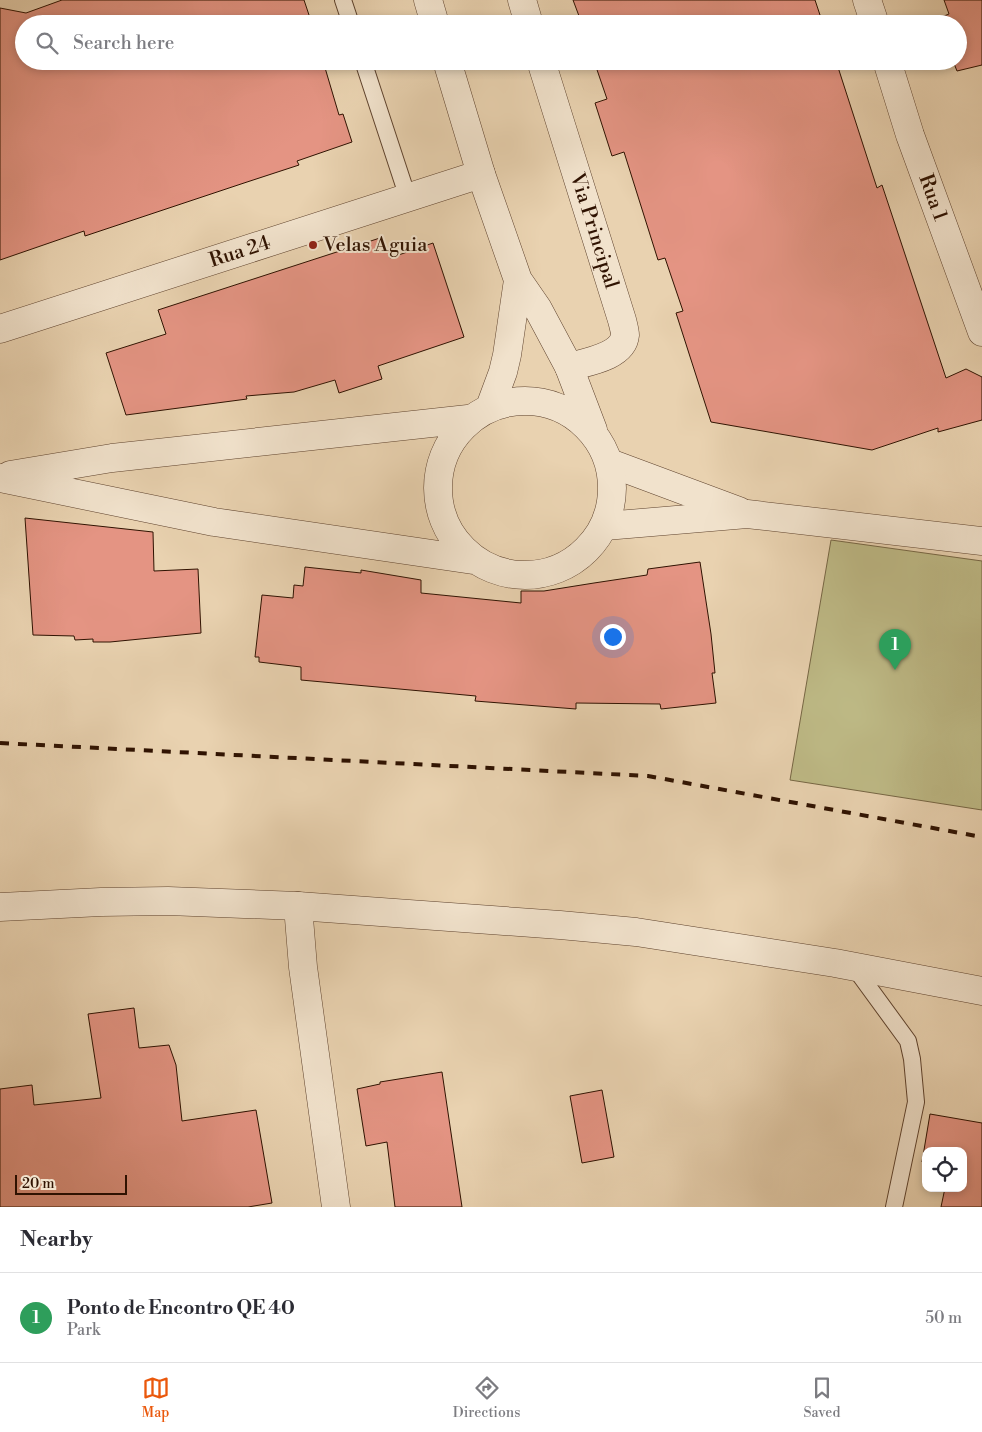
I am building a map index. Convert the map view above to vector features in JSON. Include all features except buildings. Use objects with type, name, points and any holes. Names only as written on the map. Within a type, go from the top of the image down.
[{"type":"street","points":[[428,0],[432,15]]},
{"type":"street","points":[[522,0],[526,15]]},
{"type":"street","points":[[867,0],[872,15]]},
{"type":"street","points":[[0,478],[214,522],[473,560],[495,571],[527,576],[558,570],[585,552],[605,526],[613,495],[610,462],[595,433],[569,367],[538,309],[518,280],[450,70]]},
{"type":"street","name":"Via Principal","points":[[544,70],[625,335],[616,351],[608,356],[569,367]]},
{"type":"street","name":"Rua 1","points":[[890,70],[910,135],[982,332]]},
{"type":"street","name":"Rua 24","points":[[0,330],[482,174]]},
{"type":"street","points":[[473,560],[447,528],[438,498],[440,465],[454,436],[479,413],[503,372],[518,280]]},
{"type":"street","points":[[0,478],[112,458],[479,413],[508,401],[540,401],[570,412],[595,433]]},
{"type":"street","points":[[610,462],[747,514]]},
{"type":"street","points":[[605,526],[747,514],[982,541]]},
{"type":"street","points":[[0,907],[158,901],[298,906],[560,924],[636,932],[854,967],[982,991]]},
{"type":"street","points":[[298,906],[303,967],[336,1207]]},
{"type":"lane","points":[[343,0],[348,15]]},
{"type":"lane","points":[[366,70],[408,198]]},
{"type":"lane","points":[[854,967],[908,1040],[912,1059],[916,1102],[894,1207]]},
{"type":"shaded area","points":[[831,540],[982,561],[982,810],[790,780]]},
{"type":"railway","points":[[0,743],[648,776],[982,837]]},
{"type":"place","name":"Velas Aguia","points":[[313,245]]},
{"type":"place","name":"Ponto de Encontro QE 40","points":[[895,670]]}]
